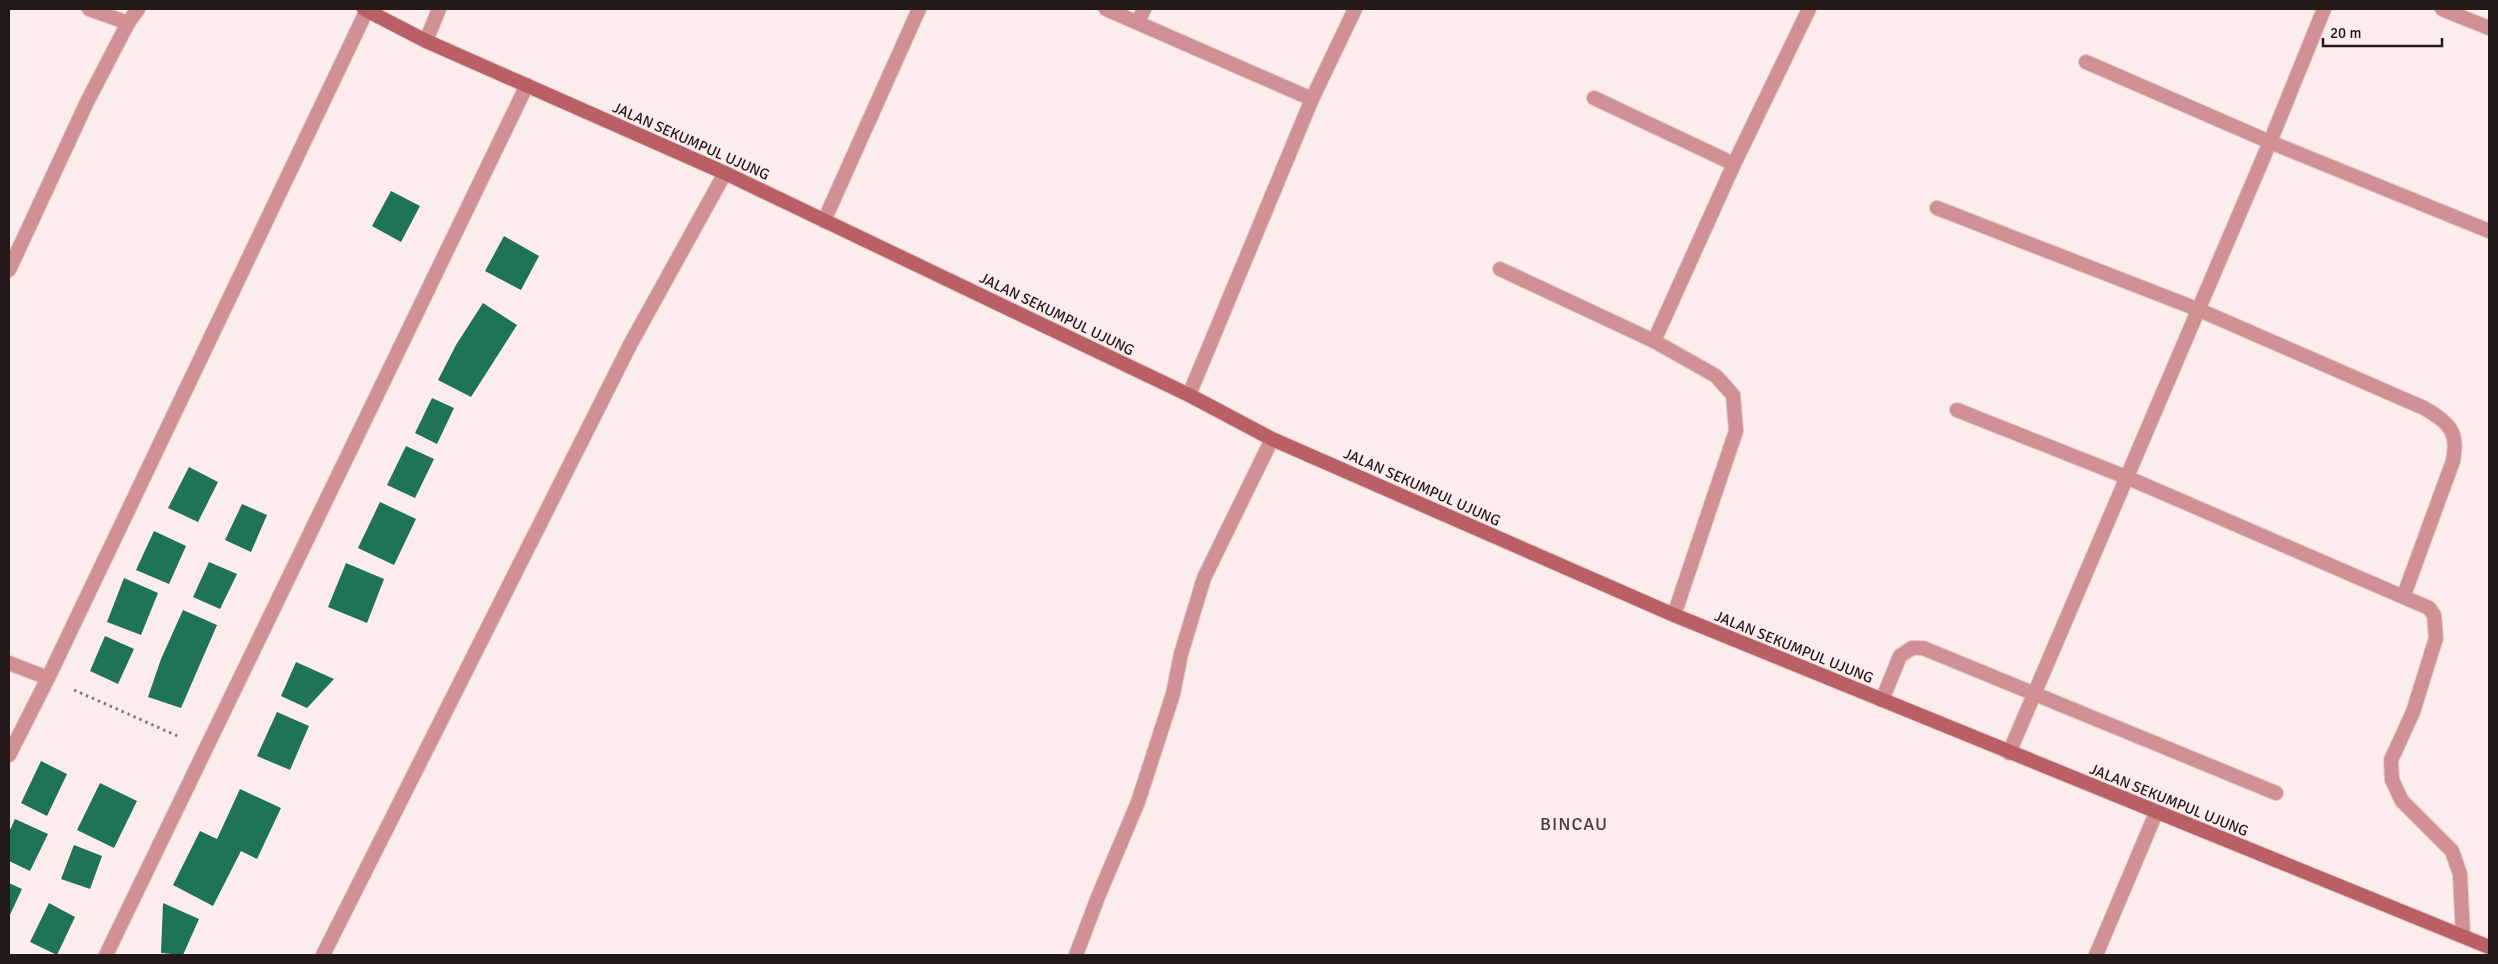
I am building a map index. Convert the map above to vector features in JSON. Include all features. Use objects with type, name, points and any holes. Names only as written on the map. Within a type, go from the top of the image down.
[{"type":"main road","name":"JALAN SEKUMPUL UJUNG","points":[[365,9],[426,41],[725,173],[1189,396],[1272,439],[1674,616],[2489,947]]},
{"type":"street","points":[[89,9],[128,23]]},
{"type":"street","points":[[9,270],[86,102],[128,23],[138,9]]},
{"type":"street","points":[[9,754],[48,678],[365,9]]},
{"type":"street","points":[[426,41],[439,9]]},
{"type":"street","points":[[824,221],[919,9]]},
{"type":"street","points":[[1106,9],[1312,99]]},
{"type":"street","points":[[1138,22],[1144,9]]},
{"type":"street","points":[[1189,396],[1312,99],[1356,9]]},
{"type":"street","points":[[1654,341],[1734,164],[1809,9]]},
{"type":"street","points":[[2009,753],[2197,309],[2270,142],[2324,9]]},
{"type":"street","points":[[2442,9],[2489,28]]},
{"type":"street","points":[[2086,62],[2270,142],[2489,231]]},
{"type":"street","points":[[106,955],[527,85]]},
{"type":"street","points":[[1594,98],[1734,164]]},
{"type":"street","points":[[323,955],[631,343],[725,173]]},
{"type":"street","points":[[1937,208],[2197,309],[2424,408],[2444,421],[2453,433],[2456,445],[2454,462],[2404,596]]},
{"type":"street","points":[[1500,270],[1654,341],[1716,376],[1733,395],[1736,431],[1674,616]]},
{"type":"street","points":[[1957,410],[2126,477],[2429,608],[2434,615],[2436,638],[2413,712],[2391,760],[2392,780],[2402,801],[2452,851],[2460,874],[2463,936]]},
{"type":"street","points":[[1076,955],[1138,802],[1173,694],[1181,654],[1204,578],[1272,439]]},
{"type":"street","points":[[1882,700],[1900,656],[1912,648],[1923,648],[2276,794]]},
{"type":"street","points":[[9,663],[48,678]]},
{"type":"street","points":[[2096,955],[2156,813]]},
{"type":"path","points":[[48,678],[206,748]]},
{"type":"building","points":[[391,191],[420,206],[401,242],[372,226]]},
{"type":"building","points":[[504,236],[539,256],[521,290],[485,271]]},
{"type":"building","points":[[483,303],[517,325],[471,397],[438,380],[456,345]]},
{"type":"building","points":[[432,398],[454,408],[437,444],[415,433]]},
{"type":"building","points":[[406,446],[434,459],[415,498],[387,485]]},
{"type":"building","points":[[189,467],[218,482],[198,522],[168,508]]},
{"type":"building","points":[[380,502],[416,519],[394,565],[358,548]]},
{"type":"building","points":[[242,504],[267,515],[251,552],[225,540]]},
{"type":"building","points":[[154,531],[186,546],[169,584],[136,570]]},
{"type":"building","points":[[209,562],[237,574],[220,609],[193,597]]},
{"type":"building","points":[[346,563],[384,579],[367,623],[328,607]]},
{"type":"building","points":[[124,578],[158,593],[141,635],[107,622]]},
{"type":"building","points":[[183,610],[217,625],[181,708],[148,697],[161,659]]},
{"type":"building","points":[[105,636],[134,649],[118,684],[90,671]]},
{"type":"building","points":[[296,662],[334,679],[307,708],[281,696]]},
{"type":"building","points":[[277,712],[309,726],[290,770],[257,756]]},
{"type":"building","points":[[41,761],[67,774],[47,816],[21,803]]},
{"type":"building","points":[[100,783],[137,801],[114,848],[77,830]]},
{"type":"building","points":[[240,789],[281,808],[257,859],[241,851],[213,906],[173,885],[200,831],[217,839]]},
{"type":"building","points":[[15,819],[48,834],[30,871],[9,861],[9,832]]},
{"type":"building","points":[[74,845],[102,856],[90,889],[61,879]]},
{"type":"building","points":[[9,883],[22,889],[9,917]]},
{"type":"building","points":[[49,903],[75,917],[57,955],[30,942]]},
{"type":"building","points":[[163,903],[199,919],[183,955],[161,953]]},
{"type":"district","name":"BINCAU","points":[[1574,824]]}]
